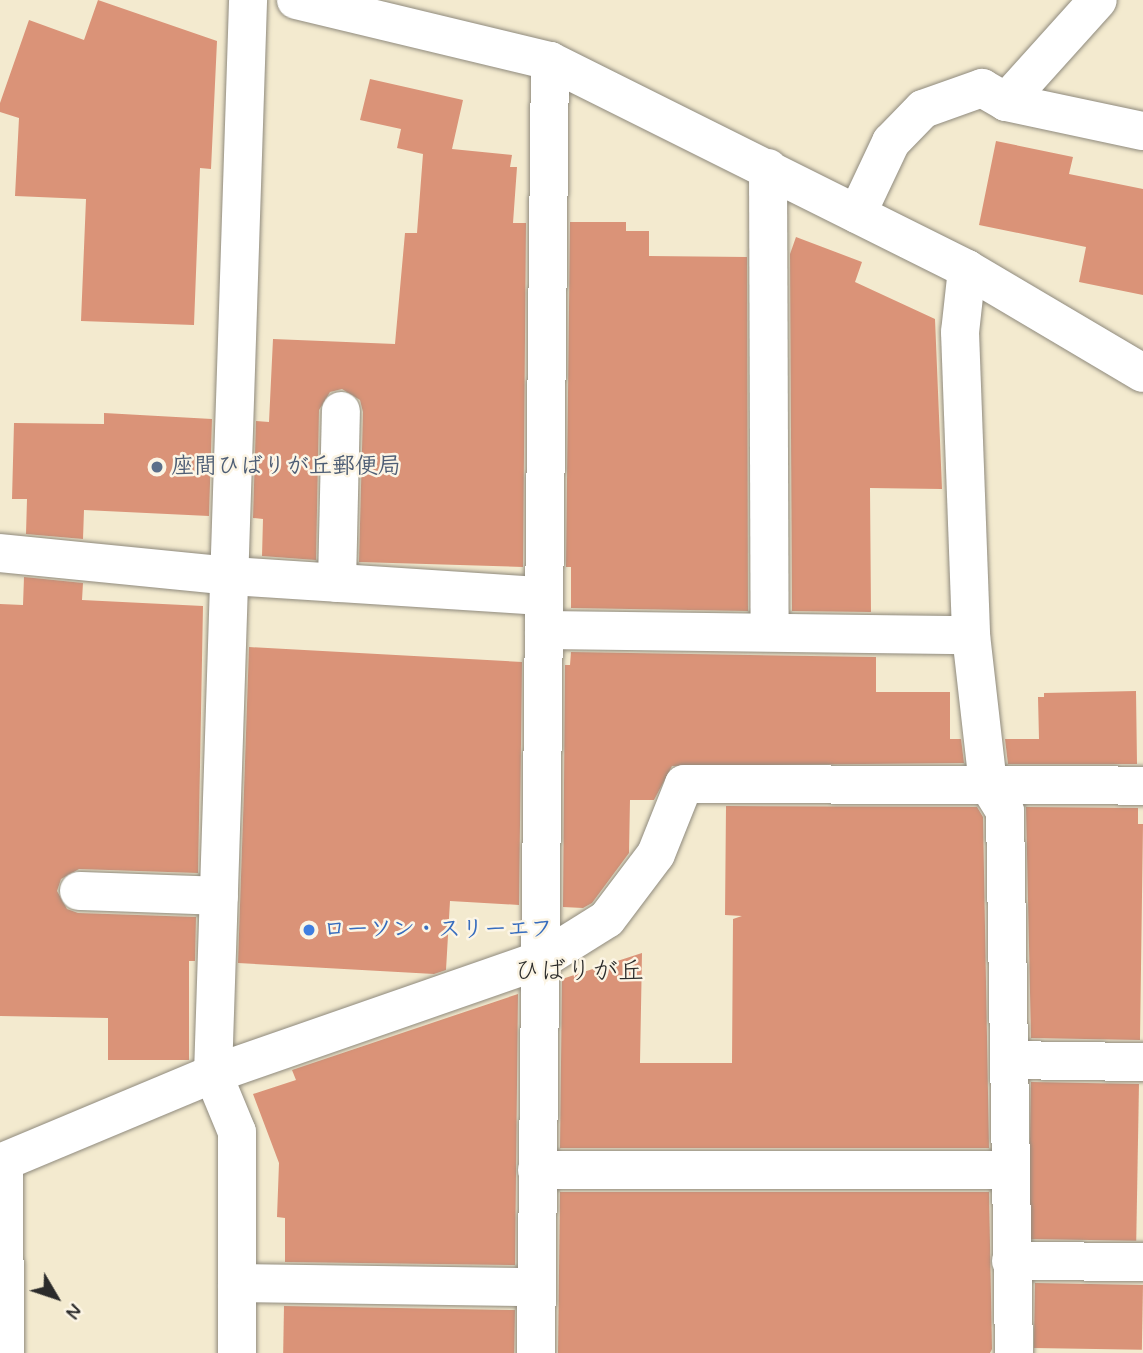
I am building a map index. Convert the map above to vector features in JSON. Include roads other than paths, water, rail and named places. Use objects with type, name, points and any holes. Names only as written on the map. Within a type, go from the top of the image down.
[{"type":"street","points":[[237,1353],[237,1132],[213,1074],[248,0]]},
{"type":"street","points":[[296,0],[550,61],[967,268],[1143,373]]},
{"type":"street","points":[[1006,102],[1098,0]]},
{"type":"street","points":[[537,1353],[550,61]]},
{"type":"street","points":[[856,214],[891,142],[923,109],[982,88],[1006,102],[1143,131]]},
{"type":"street","points":[[768,168],[770,632]]},
{"type":"street","points":[[967,268],[960,332],[971,635],[988,784],[1005,811],[1014,1353]]},
{"type":"street","points":[[338,583],[341,411]]},
{"type":"street","points":[[0,553],[231,576],[338,583],[543,613],[770,632],[971,635]]},
{"type":"street","points":[[5,1353],[2,1163],[213,1074],[543,959],[607,919],[656,854],[684,784],[1143,786]]},
{"type":"street","points":[[79,891],[219,897]]},
{"type":"street","points":[[1009,1060],[1143,1062]]},
{"type":"street","points":[[537,1170],[1009,1170]]},
{"type":"street","points":[[1011,1261],[1143,1262]]},
{"type":"street","points":[[237,1283],[536,1287]]},
{"type":"place","name":"座間ひばりが丘郵便局","points":[[157,467]]},
{"type":"place","name":"ローソン・スリーエフ","points":[[309,930]]},
{"type":"district","name":"ひばりが丘","points":[[579,973]]}]
